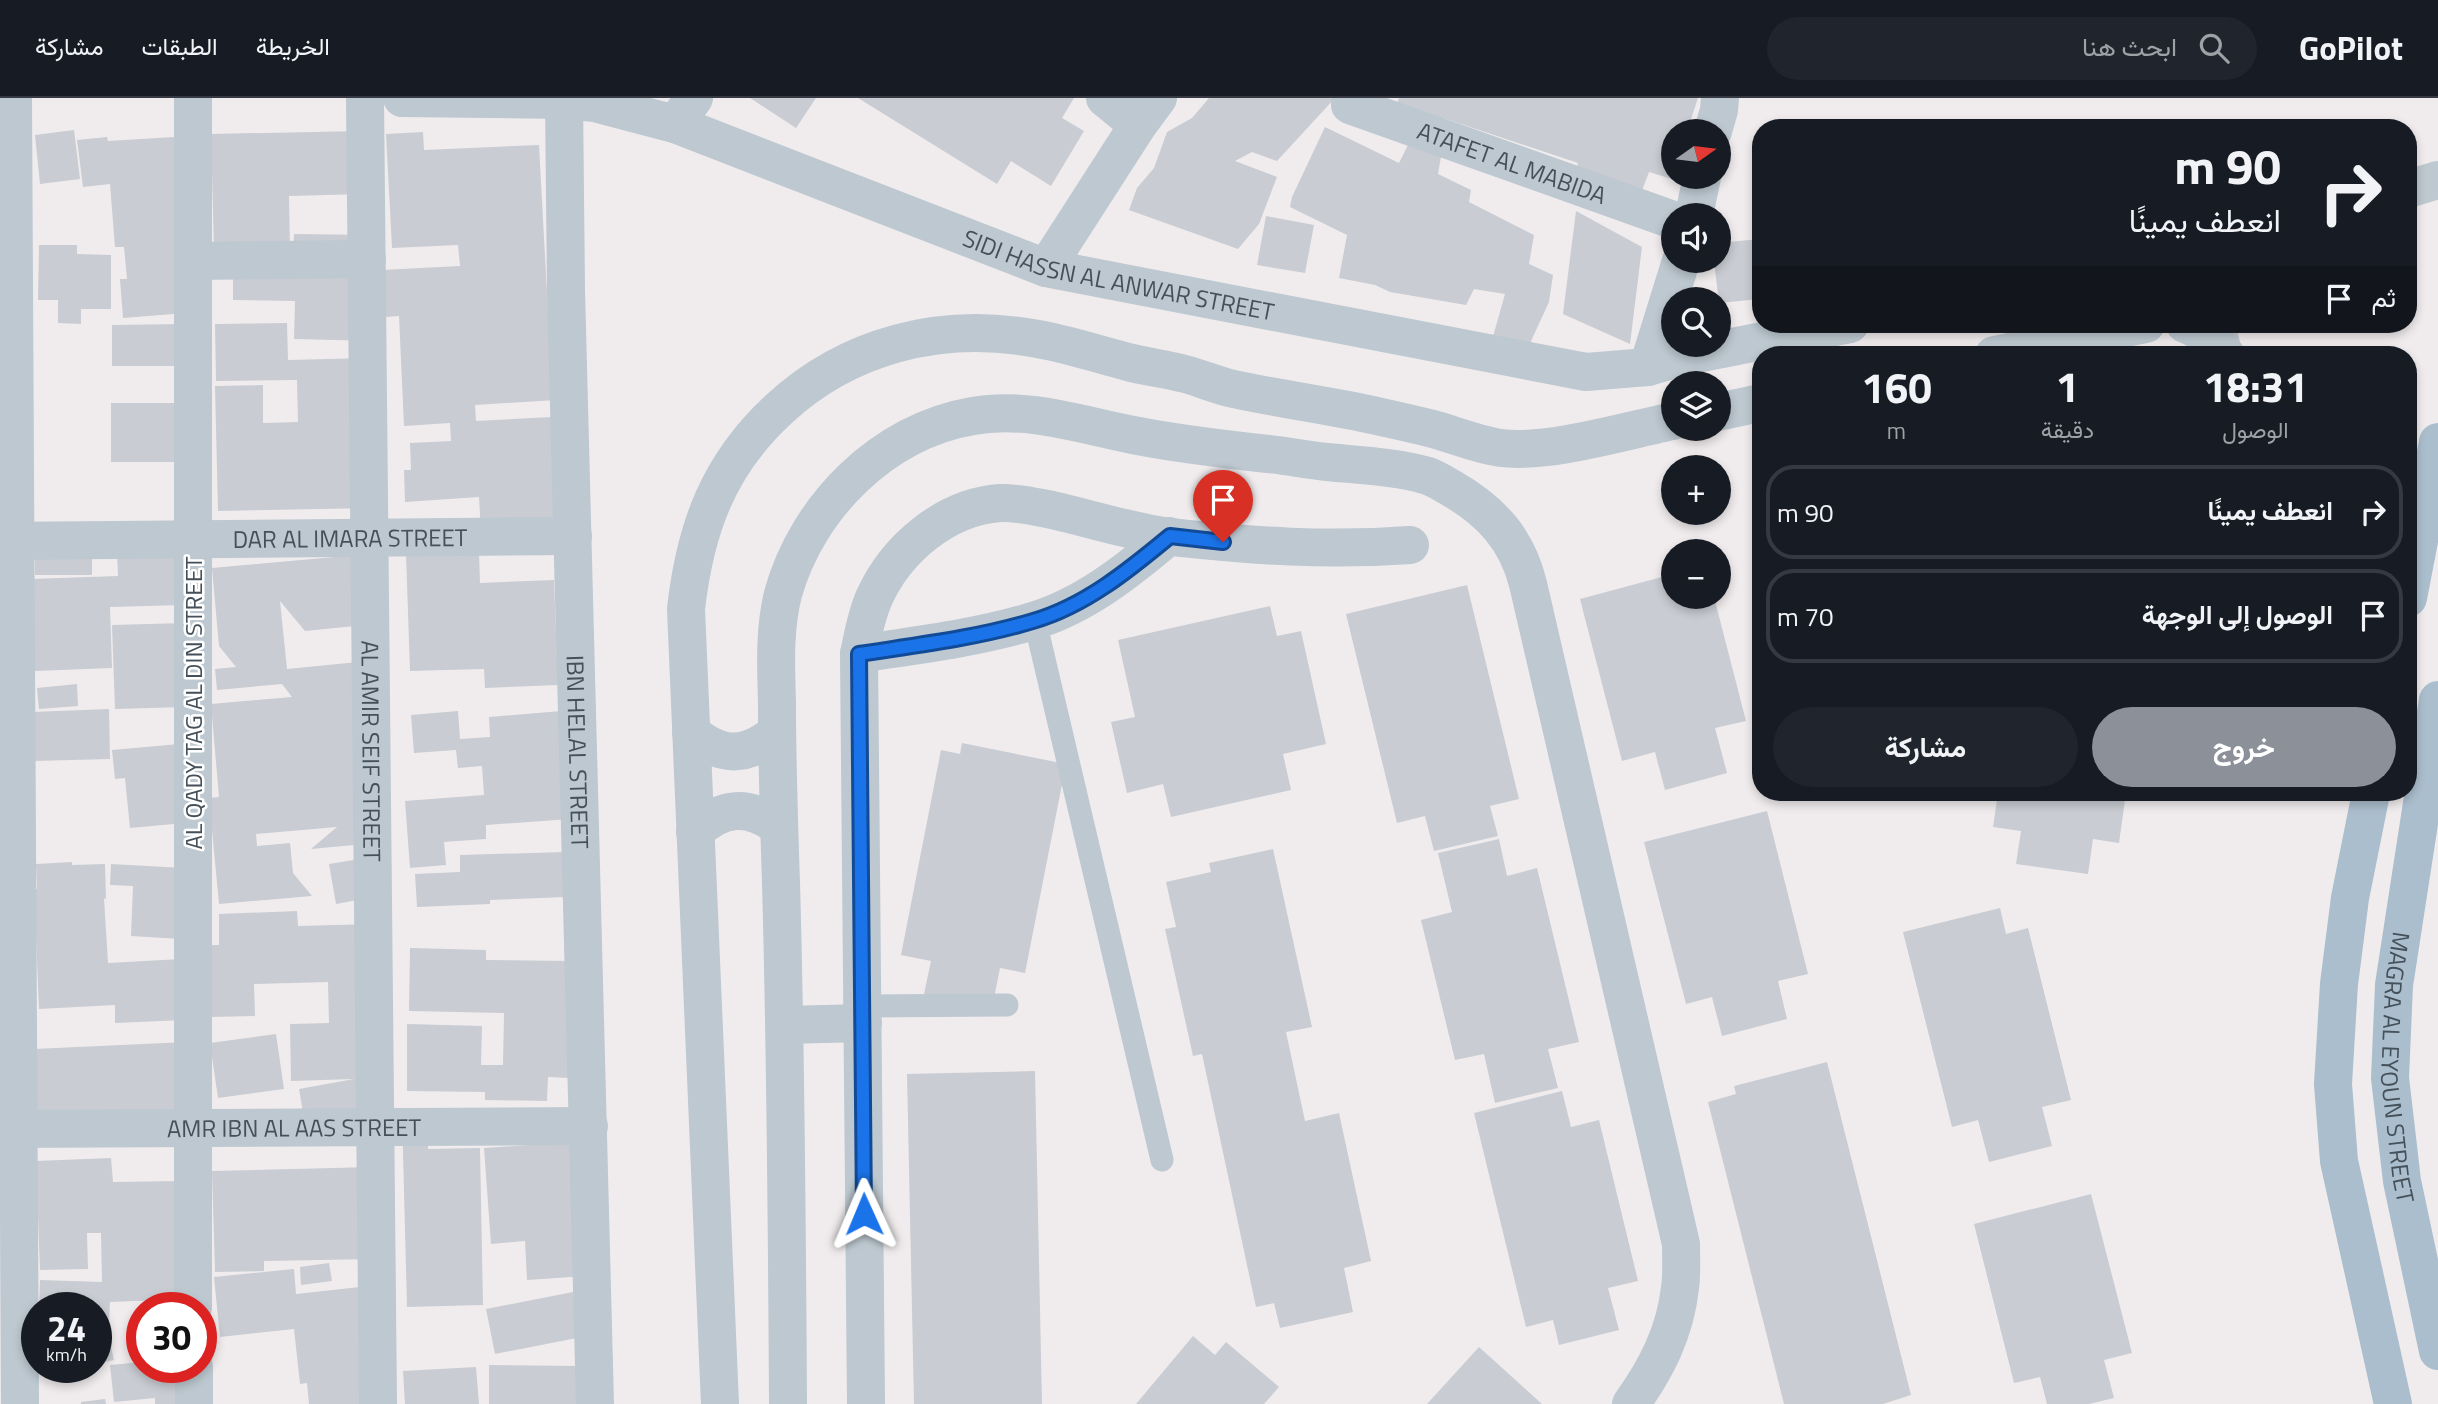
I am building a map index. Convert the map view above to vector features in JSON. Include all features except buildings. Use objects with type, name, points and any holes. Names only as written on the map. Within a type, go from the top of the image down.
[{"type":"main road","points":[[2417,551],[2438,442]]},
{"type":"main road","name":"MAGRA AL EYOUN STREET","points":[[2438,700],[2394,985],[2390,1078],[2402,1181],[2438,1351]]},
{"type":"main road","points":[[2369,801],[2350,898],[2339,984],[2333,1084],[2339,1161],[2393,1404]]},
{"type":"street","points":[[13,98],[8,541],[9,1129],[20,1404]]},
{"type":"street","name":"AL QADY TAG AL DIN STREET","points":[[193,98],[193,1292]]},
{"type":"street","name":"AL AMIR SEIF STREET","points":[[365,98],[378,1404]]},
{"type":"street","name":"SIDI HASSN AL ANWAR STREET","points":[[402,98],[563,99],[685,111],[1046,268],[1586,372],[1648,367],[1681,357],[1804,333]]},
{"type":"street","points":[[1046,268],[1148,111],[1105,98]]},
{"type":"street","points":[[1716,119],[1720,98]]},
{"type":"street","name":"IBN HELAL STREET","points":[[563,99],[596,1404]]},
{"type":"street","name":"ATAFET AL MABIDA","points":[[1350,105],[1661,216]]},
{"type":"street","points":[[2417,186],[2438,180]]},
{"type":"street","points":[[193,261],[367,259]]},
{"type":"street","points":[[1648,367],[1677,273]]},
{"type":"street","points":[[720,1404],[686,609],[691,568],[701,527],[718,489],[739,454],[765,422],[796,393],[831,370],[868,352],[907,339],[948,333],[990,332],[1031,337],[1229,388],[1343,408],[1501,448],[1566,444],[1661,424]]},
{"type":"street","points":[[2038,346],[2103,333]]},
{"type":"street","points":[[2204,333],[2220,346]]},
{"type":"street","points":[[1731,409],[1752,405]]},
{"type":"street","points":[[788,1404],[785,1025],[776,649],[783,596],[808,535],[839,492],[870,463],[934,427],[972,416],[1011,412],[1218,450],[1361,465],[1429,477],[1471,499],[1495,520],[1511,540],[1522,563],[1681,1244],[1680,1288],[1671,1332],[1653,1373],[1631,1404]]},
{"type":"street","points":[[1429,477],[1438,431]]},
{"type":"street","points":[[866,1404],[859,654],[873,599],[894,564],[923,534],[947,519],[973,508],[1000,503],[1033,506],[1170,536],[1250,546],[1303,549],[1410,545]]},
{"type":"street","name":"DAR AL IMARA STREET","points":[[8,541],[573,536]]},
{"type":"street","points":[[859,654],[1035,621],[1107,585],[1170,536]]},
{"type":"street","points":[[691,732],[703,743],[718,750],[734,752],[750,750],[777,732]]},
{"type":"street","points":[[695,832],[706,821],[736,810],[767,817],[779,827]]},
{"type":"street","points":[[785,1025],[863,1015]]},
{"type":"street","name":"AMR IBN AL AAS STREET","points":[[9,1129],[589,1126]]},
{"type":"street","points":[[194,1383],[194,1404]]},
{"type":"lane","points":[[1035,621],[1162,1160]]},
{"type":"lane","points":[[863,1015],[1007,1005]]},
{"type":"route","points":[[864,1214],[859,654],[1035,621],[1107,585],[1170,536],[1223,542]]}]
